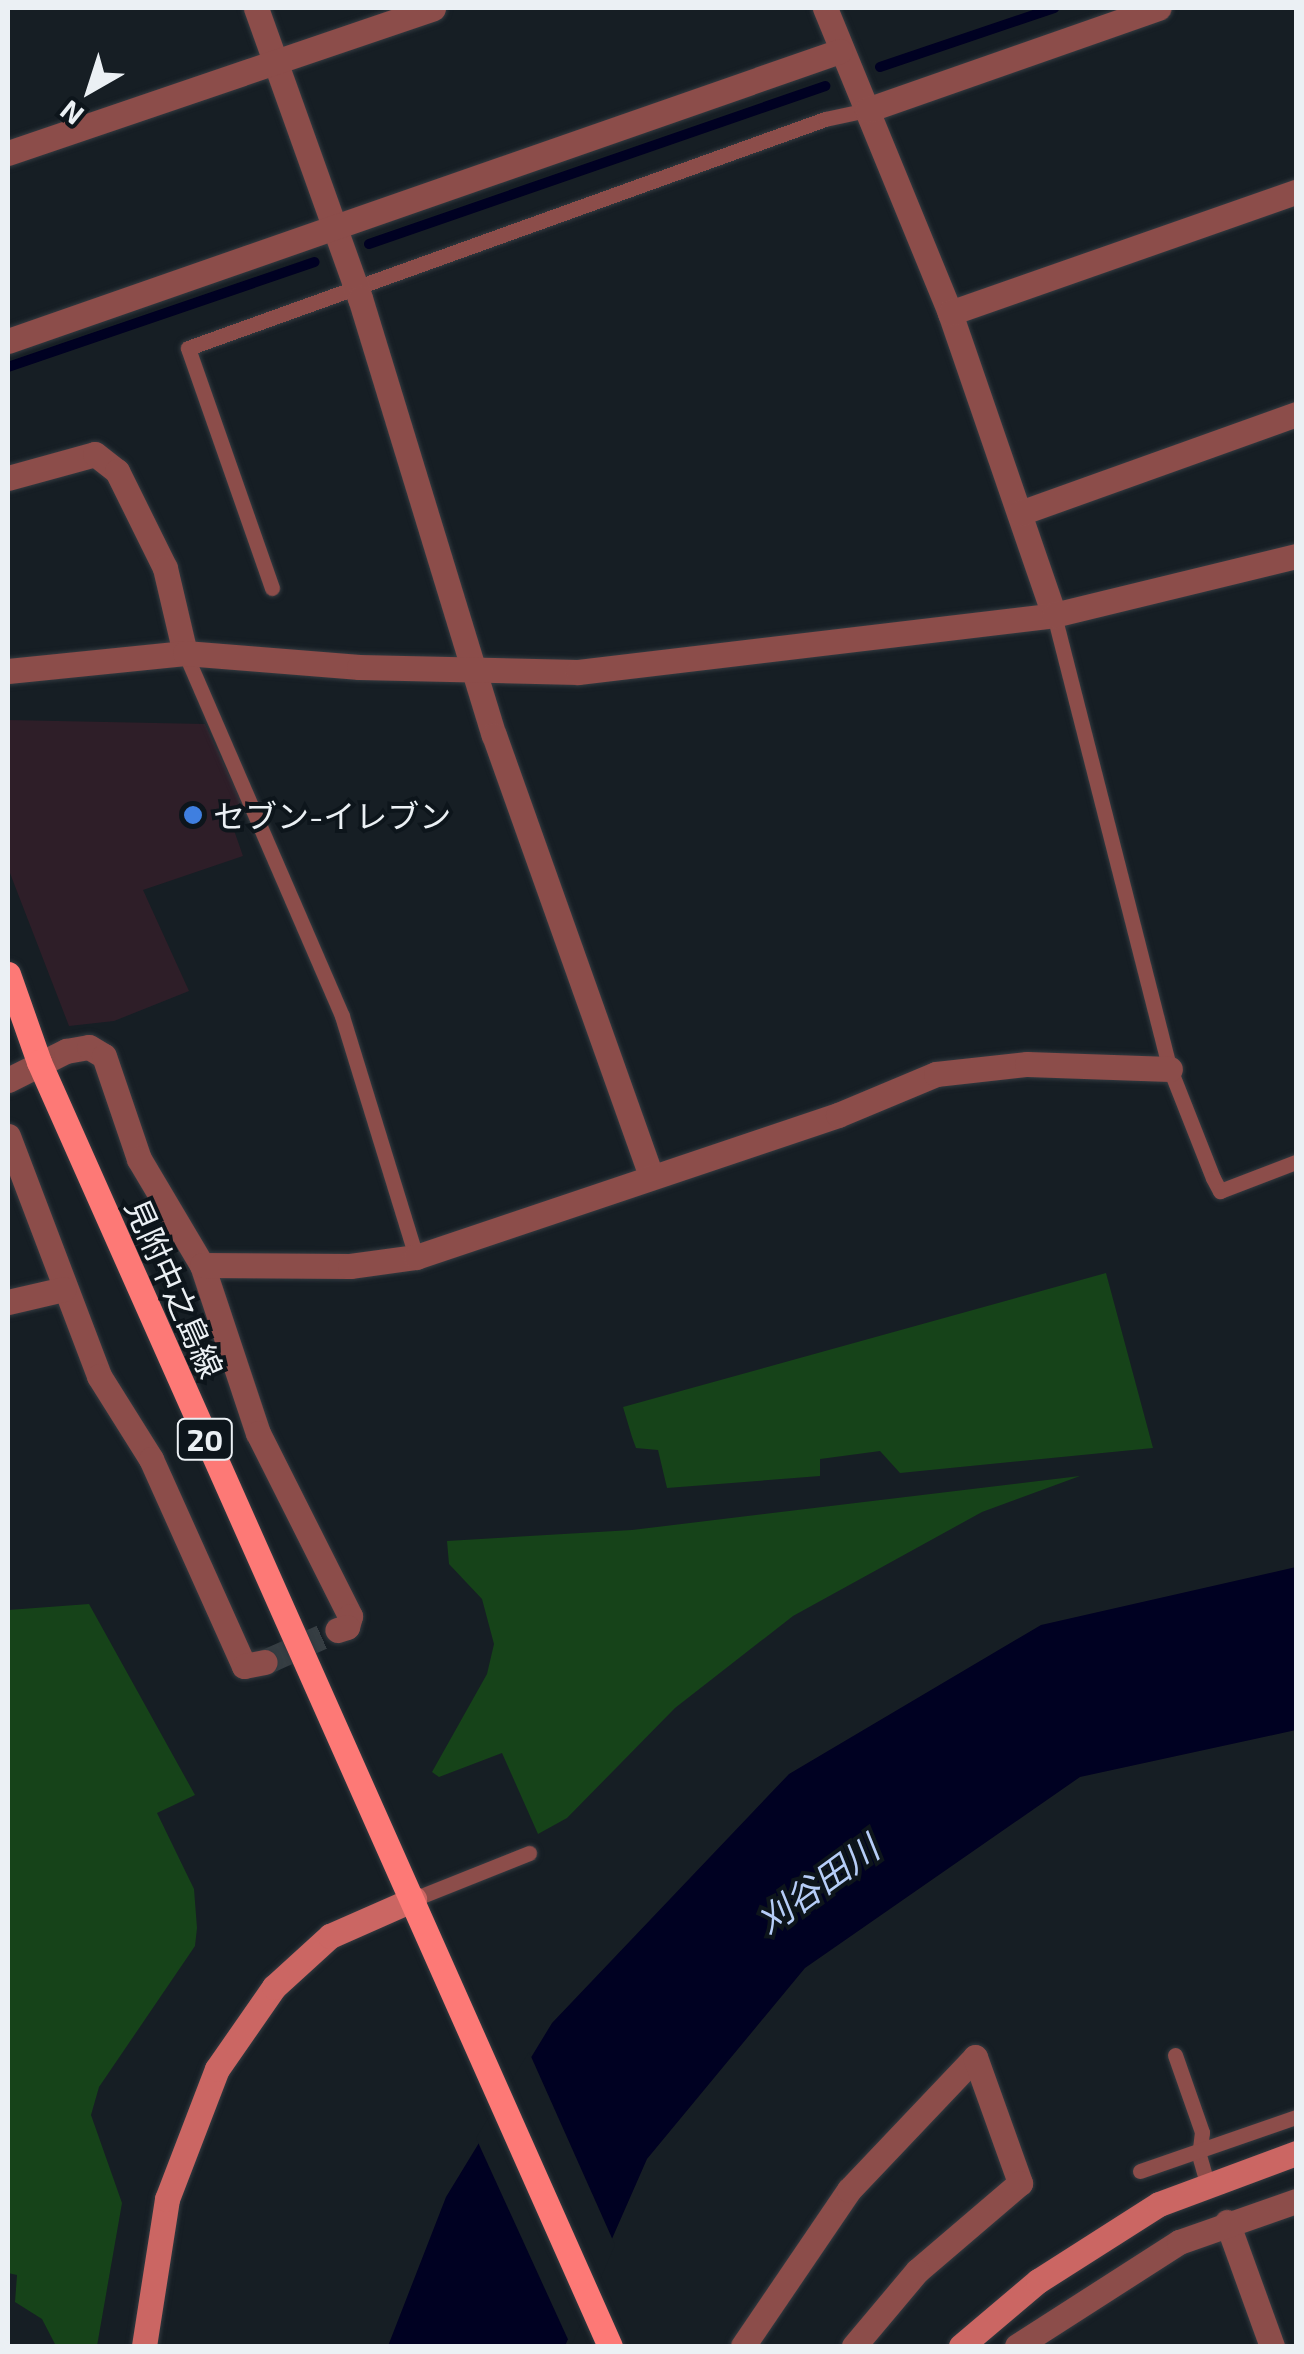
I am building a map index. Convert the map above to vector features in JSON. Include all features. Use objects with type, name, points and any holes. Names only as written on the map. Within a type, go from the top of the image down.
[{"type":"main road","name":"見附中之島線","points":[[8,974],[39,1062],[414,1899]]},
{"type":"main road","name":"20","points":[[414,1899],[610,2346]]},
{"type":"main road","points":[[144,2346],[167,2200],[216,2069],[274,1987],[330,1936],[414,1899]]},
{"type":"main road","points":[[961,2346],[1084,2251],[1159,2204],[1296,2152]]},
{"type":"street","points":[[256,8],[355,287],[476,672],[651,1176]]},
{"type":"street","points":[[8,153],[434,8]]},
{"type":"street","points":[[826,8],[950,313],[1054,615]]},
{"type":"street","points":[[868,110],[1159,8]]},
{"type":"street","points":[[8,341],[330,225],[840,50]]},
{"type":"street","points":[[950,313],[1296,192]]},
{"type":"street","points":[[1020,513],[1296,414]]},
{"type":"street","points":[[8,478],[95,454],[117,471],[165,568],[185,653]]},
{"type":"street","points":[[8,671],[185,653],[476,672],[578,672],[1054,615],[1296,556]]},
{"type":"street","points":[[8,1080],[39,1062],[90,1047],[104,1056],[139,1159],[202,1265],[258,1434],[350,1616],[348,1627],[337,1630]]},
{"type":"street","points":[[202,1265],[350,1266],[416,1257],[838,1115],[936,1074],[1027,1064],[1170,1070]]},
{"type":"street","points":[[8,1136],[99,1376],[151,1459],[244,1666],[266,1662]]},
{"type":"street","points":[[8,1302],[64,1289]]},
{"type":"street","points":[[743,2346],[849,2190],[975,2057],[1020,2183],[918,2271],[854,2346]]},
{"type":"street","points":[[1016,2346],[1102,2287],[1227,2222],[1296,2200]]},
{"type":"street","points":[[1227,2222],[1272,2346]]},
{"type":"lane","points":[[272,588],[188,348],[824,119],[868,110]]},
{"type":"lane","points":[[1054,615],[1170,1070],[1220,1192],[1296,1162]]},
{"type":"lane","points":[[185,653],[342,1016],[416,1257]]},
{"type":"lane","points":[[414,1899],[529,1853]]},
{"type":"lane","points":[[1175,2055],[1202,2132],[1200,2150],[1207,2184]]},
{"type":"lane","points":[[1140,2171],[1296,2118]]},
{"type":"shaded area","points":[[8,720],[205,724],[242,802],[228,813],[243,856],[143,890],[189,991],[114,1021],[69,1026],[8,868]]},
{"type":"green space","points":[[1106,1273],[1153,1448],[900,1473],[880,1451],[820,1459],[820,1476],[667,1488],[658,1450],[636,1448],[632,1437],[623,1407]]},
{"type":"green space","points":[[1080,1476],[982,1512],[793,1616],[675,1708],[567,1818],[538,1834],[502,1753],[439,1777],[432,1772],[487,1674],[494,1644],[482,1599],[449,1564],[447,1541],[632,1530]]},
{"type":"green space","points":[[89,1604],[195,1795],[157,1813],[194,1889],[197,1928],[195,1946],[99,2087],[91,2115],[122,2203],[97,2346],[56,2346],[42,2319],[15,2302],[17,2275],[8,2273],[8,1610]]},
{"type":"water","name":"刈谷田川","points":[[1296,1567],[1296,1730],[1080,1777],[805,1968],[647,2159],[565,2346],[388,2346],[446,2197],[552,2023],[789,1774],[1041,1625]]},
{"type":"pier","points":[[529,2052],[615,2245],[571,2346],[476,2138]]},
{"type":"waterway","points":[[880,67],[1054,8]]},
{"type":"waterway","points":[[369,244],[825,86]]},
{"type":"waterway","points":[[8,367],[314,262]]},
{"type":"tunnel","points":[[265,1662],[337,1630]]},
{"type":"place","name":"セブン-イレブン","points":[[193,815]]}]
